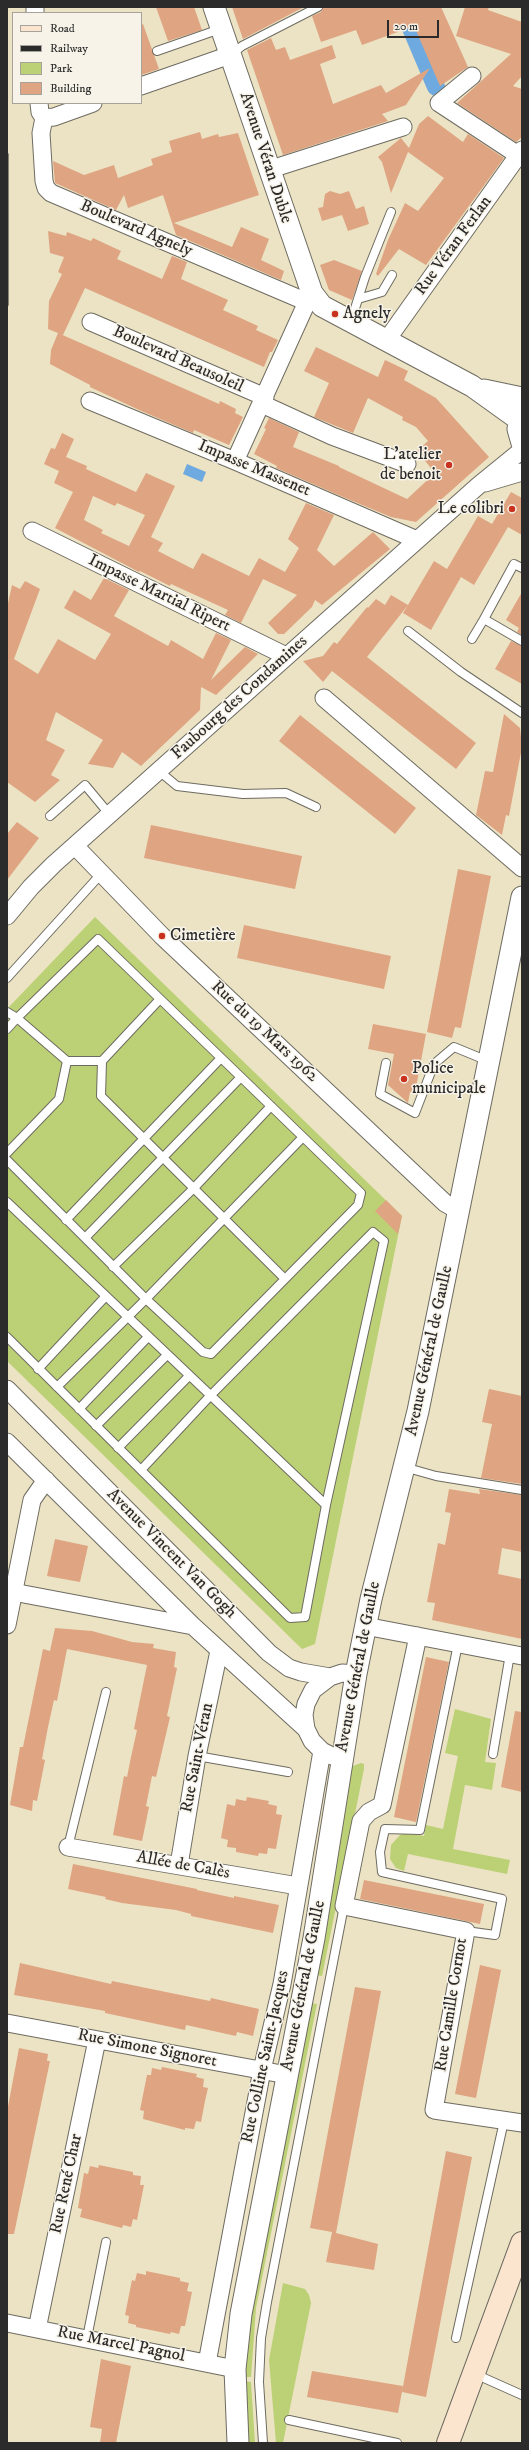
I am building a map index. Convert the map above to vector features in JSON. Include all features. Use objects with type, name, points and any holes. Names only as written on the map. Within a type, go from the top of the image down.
[{"type":"main road","points":[[448,2443],[522,2243]]},
{"type":"street","name":"Avenue Véran Duble","points":[[214,7],[303,273],[315,302]]},
{"type":"street","points":[[142,86],[230,55]]},
{"type":"street","points":[[472,76],[439,103],[520,153]]},
{"type":"street","points":[[41,110],[54,117],[90,104]]},
{"type":"street","name":"Boulevard Agnely","points":[[41,110],[44,181],[46,188],[51,193],[315,302],[520,412]]},
{"type":"street","points":[[268,170],[403,126]]},
{"type":"street","name":"Rue Véran Ferlan","points":[[386,341],[520,153]]},
{"type":"street","points":[[235,461],[263,401],[315,302]]},
{"type":"street","name":"Boulevard Beausoleil","points":[[91,322],[263,401],[332,436],[407,464]]},
{"type":"street","name":"Boulevard Agnely","points":[[472,386],[507,396],[522,398]]},
{"type":"street","name":"Impasse Massenet","points":[[90,401],[235,461],[417,540]]},
{"type":"street","points":[[520,412],[518,429],[522,443]]},
{"type":"street","name":"Faubourg des Condamines","points":[[9,909],[75,846],[286,656],[479,485],[522,450]]},
{"type":"street","name":"Faubourg des Condamines","points":[[479,485],[522,472]]},
{"type":"street","name":"Impasse Martial Ripert","points":[[32,531],[286,656]]},
{"type":"street","points":[[324,698],[522,868]]},
{"type":"street","name":"Rue du 19 Mars 1962","points":[[75,846],[162,936],[439,1197],[459,1211]]},
{"type":"street","name":"Avenue Général de Gaulle","points":[[238,2443],[235,2369],[241,2314],[324,1884],[356,1674],[365,1626],[404,1467],[459,1211],[522,897]]},
{"type":"street","name":"Avenue Vincent Van Gogh","points":[[7,1389],[269,1653],[289,1668],[301,1672],[330,1677],[342,1673],[356,1674]]},
{"type":"street","name":"Avenue Vincent Van Gogh","points":[[9,1445],[219,1651],[306,1729],[312,1741],[322,1751],[342,1759]]},
{"type":"street","points":[[7,1625],[32,1500],[46,1480]]},
{"type":"street","points":[[13,1592],[193,1626]]},
{"type":"street","points":[[365,1626],[516,1655]]},
{"type":"street","points":[[344,1906],[362,1821],[369,1812],[382,1804],[418,1636]]},
{"type":"street","name":"Rue Saint-Véran","points":[[179,1865],[197,1756],[219,1651]]},
{"type":"street","points":[[306,1729],[304,1716],[306,1704],[313,1690],[330,1677]]},
{"type":"street","name":"Rue Colline Saint-Jacques","points":[[206,2362],[262,2070],[282,1984],[322,1751]]},
{"type":"street","name":"Allée de Calès","points":[[68,1847],[298,1886]]},
{"type":"street","name":"Rue Camille Cornot","points":[[344,1906],[466,1931],[434,2110],[522,2124]]},
{"type":"street","name":"Rue Simone Signoret","points":[[7,2023],[287,2075]]},
{"type":"street","name":"Rue René Char","points":[[36,2329],[97,2040]]},
{"type":"street","name":"Rue Marcel Pagnol","points":[[7,2323],[235,2369]]},
{"type":"lane","points":[[230,55],[242,46],[318,7]]},
{"type":"lane","points":[[156,51],[221,29]]},
{"type":"lane","points":[[351,322],[358,298],[391,212]]},
{"type":"lane","points":[[358,298],[382,292],[392,275]]},
{"type":"lane","points":[[472,639],[514,564],[522,568]]},
{"type":"lane","points":[[484,619],[522,641]]},
{"type":"lane","points":[[408,631],[461,672],[522,713]]},
{"type":"lane","points":[[159,771],[177,786],[243,794],[286,793],[316,807]]},
{"type":"lane","points":[[50,816],[85,785],[110,815]]},
{"type":"lane","points":[[7,978],[101,874]]},
{"type":"lane","points":[[7,1029],[98,939],[361,1193],[358,1205],[211,1354],[203,1352],[146,1299],[7,1160]]},
{"type":"lane","points":[[160,998],[102,1061],[101,1096],[143,1140],[285,1279]]},
{"type":"lane","points":[[7,1012],[17,1018],[67,1061],[102,1061]]},
{"type":"lane","points":[[386,1063],[380,1094],[415,1113],[434,1064],[454,1047],[489,1061]]},
{"type":"lane","points":[[66,1220],[221,1058]]},
{"type":"lane","points":[[7,1153],[59,1099],[67,1061]]},
{"type":"lane","points":[[85,1238],[241,1077]]},
{"type":"lane","points":[[113,1267],[193,1189],[271,1106]]},
{"type":"lane","points":[[57,1388],[146,1299],[303,1137]]},
{"type":"lane","points":[[7,1202],[326,1505]]},
{"type":"lane","points":[[7,1338],[290,1618],[305,1617],[326,1505],[384,1241],[373,1232],[210,1396],[141,1470]]},
{"type":"lane","points":[[38,1369],[106,1296]]},
{"type":"lane","points":[[79,1409],[148,1337]]},
{"type":"lane","points":[[96,1426],[167,1354]]},
{"type":"lane","points":[[118,1448],[189,1376]]},
{"type":"lane","points":[[404,1467],[436,1476],[522,1490]]},
{"type":"lane","points":[[458,1644],[420,1830],[386,1829],[380,1852],[382,1872],[502,1899],[495,1935],[466,1931]]},
{"type":"lane","points":[[493,1754],[516,1655]]},
{"type":"lane","points":[[68,1847],[106,1692]]},
{"type":"lane","points":[[197,1756],[288,1772]]},
{"type":"lane","points":[[263,2443],[259,2382],[261,2338],[344,1906]]},
{"type":"lane","points":[[456,2338],[504,2121]]},
{"type":"lane","points":[[87,2338],[106,2242]]},
{"type":"lane","points":[[474,2373],[522,2395]]},
{"type":"lane","points":[[289,2420],[397,2443]]},
{"type":"green space","points":[[95,917],[402,1216],[315,1644],[302,1649],[7,1361],[7,1009]]},
{"type":"green space","points":[[455,1709],[491,1719],[485,1762],[496,1763],[492,1790],[465,1785],[453,1849],[510,1860],[507,1874],[408,1854],[404,1871],[396,1868],[390,1859],[391,1845],[400,1835],[406,1833],[424,1836],[426,1825],[443,1829],[458,1756],[445,1753]]},
{"type":"green space","points":[[361,1763],[364,1764],[364,1769],[322,1976],[316,1975],[350,1767]]},
{"type":"green space","points":[[310,2003],[317,2004],[256,2308],[251,2377],[244,2377],[247,2331]]},
{"type":"green space","points":[[283,2283],[305,2289],[309,2295],[311,2303],[283,2443],[276,2443],[269,2360]]},
{"type":"green space","points":[[244,2381],[251,2382],[255,2443],[248,2443]]},
{"type":"water","points":[[187,464],[206,472],[202,482],[183,474]]},
{"type":"building","points":[[156,7],[194,7],[202,30],[168,41]]},
{"type":"building","points":[[232,7],[304,7],[243,39]]},
{"type":"building","points":[[323,7],[441,7],[468,67],[440,86],[414,26],[362,45],[356,30],[321,42],[312,16],[321,12]]},
{"type":"building","points":[[465,7],[489,7],[488,10],[522,22],[522,76],[513,86],[522,89],[522,137],[516,142],[457,103],[511,54],[456,36]]},
{"type":"building","points":[[142,24],[159,69],[142,75]]},
{"type":"building","points":[[271,38],[276,50],[285,47],[290,60],[332,45],[336,58],[320,64],[333,104],[381,85],[386,93],[430,68],[406,105],[382,114],[388,121],[283,155],[247,50]]},
{"type":"building","points":[[428,116],[463,142],[468,134],[504,158],[426,265],[399,249],[378,276],[376,274],[388,240],[405,203],[418,211],[444,178],[408,152],[391,193],[382,162],[378,157],[401,138],[409,148],[419,124]]},
{"type":"building","points":[[200,132],[202,139],[218,134],[219,137],[238,133],[259,195],[174,223],[232,247],[241,227],[269,239],[261,260],[284,271],[281,280],[176,235],[163,195],[128,208],[124,195],[116,210],[55,183],[53,161],[84,175],[114,165],[118,178],[153,165],[151,159],[172,152],[169,141]]},
{"type":"building","points":[[330,191],[340,194],[349,191],[356,209],[364,206],[369,224],[348,231],[342,215],[322,221],[318,208],[323,207],[325,194]]},
{"type":"building","points":[[48,231],[66,236],[67,232],[91,241],[93,238],[121,251],[117,259],[162,279],[172,256],[187,262],[181,279],[228,300],[223,310],[258,326],[256,330],[278,340],[272,352],[270,352],[264,367],[85,288],[63,335],[48,329],[49,301],[62,274],[58,272],[64,257],[50,253]]},
{"type":"building","points":[[334,260],[362,271],[352,300],[329,290],[320,265]]},
{"type":"building","points":[[58,333],[219,404],[220,401],[236,409],[235,413],[243,417],[229,445],[194,430],[193,433],[139,410],[90,387],[90,385],[50,364],[51,350]]},
{"type":"building","points":[[316,347],[378,377],[385,360],[408,371],[404,380],[436,398],[489,457],[416,522],[391,517],[276,468],[277,466],[254,454],[266,429],[264,428],[269,418],[299,432],[293,447],[339,466],[407,499],[435,473],[417,451],[428,441],[416,427],[402,420],[403,417],[368,398],[353,433],[314,417],[329,383],[304,371]]},
{"type":"building","points":[[62,433],[74,439],[66,457],[87,466],[86,469],[136,492],[146,473],[175,486],[151,537],[163,543],[158,551],[193,569],[202,553],[249,576],[259,558],[285,572],[299,548],[288,539],[306,503],[334,515],[317,550],[334,566],[373,532],[390,549],[322,605],[315,600],[312,607],[284,634],[278,634],[268,623],[297,595],[263,579],[241,623],[225,615],[228,610],[171,584],[170,586],[140,571],[139,572],[55,528],[73,492],[54,483],[59,471],[44,464],[51,448],[55,449]],"holes":[[[93,496],[115,506],[117,503],[145,515],[129,546],[101,533],[103,530],[84,520]]]},
{"type":"building","points":[[511,492],[522,498],[522,535],[508,527],[474,585],[461,577],[431,630],[403,613],[434,561],[447,569],[478,516],[492,524]]},
{"type":"building","points":[[104,578],[129,590],[114,616],[168,646],[171,640],[203,659],[216,633],[231,640],[211,680],[245,647],[258,654],[216,695],[201,687],[200,710],[141,766],[122,752],[113,768],[88,764],[103,740],[56,712],[46,740],[65,750],[51,775],[60,780],[35,802],[7,782],[7,608],[12,585],[20,589],[25,581],[40,589],[14,659],[38,674],[58,639],[95,660],[111,634],[64,608],[74,590],[91,600]]},
{"type":"building","points":[[522,592],[522,635],[517,632],[519,628],[506,620]]},
{"type":"building","points":[[391,595],[408,605],[367,657],[476,743],[456,769],[332,671],[323,682],[303,661],[323,656],[334,642],[337,644],[367,607],[368,608],[376,599],[385,605]]},
{"type":"building","points":[[511,641],[522,646],[522,684],[495,669]]},
{"type":"building","points":[[504,714],[520,728],[522,747],[509,816],[506,815],[502,835],[476,815],[485,771],[493,772]]},
{"type":"building","points":[[300,715],[416,808],[395,834],[279,741]]},
{"type":"building","points":[[17,822],[39,838],[7,880],[7,834]]},
{"type":"building","points":[[151,825],[302,856],[295,889],[144,858]]},
{"type":"building","points":[[458,869],[491,876],[461,1028],[455,1027],[452,1038],[427,1032]]},
{"type":"building","points":[[244,925],[391,956],[384,989],[237,958]]},
{"type":"building","points":[[373,1024],[426,1034],[415,1093],[410,1092],[408,1103],[388,1085],[394,1054],[368,1049]]},
{"type":"building","points":[[386,1200],[402,1216],[398,1234],[375,1211]]},
{"type":"building","points":[[489,1389],[522,1396],[522,1484],[481,1478],[492,1424],[482,1422]]},
{"type":"building","points":[[449,1489],[480,1494],[479,1489],[522,1495],[522,1552],[502,1548],[498,1574],[522,1579],[522,1639],[432,1620],[435,1603],[427,1602],[438,1543],[445,1545],[451,1513],[445,1512]]},
{"type":"building","points":[[55,1539],[88,1546],[80,1582],[47,1576]]},
{"type":"building","points":[[55,1628],[92,1631],[132,1642],[154,1644],[153,1648],[176,1652],[174,1667],[177,1668],[167,1716],[170,1717],[156,1777],[152,1776],[146,1806],[149,1807],[142,1841],[113,1835],[124,1776],[127,1777],[137,1730],[134,1729],[147,1665],[67,1649],[57,1701],[54,1700],[48,1727],[42,1759],[45,1760],[37,1801],[33,1800],[32,1811],[10,1805],[20,1747],[23,1747],[43,1649],[50,1651]]},
{"type":"building","points":[[426,1657],[449,1662],[416,1822],[394,1817]]},
{"type":"building","points":[[515,1711],[522,1712],[522,1792],[501,1787]]},
{"type":"building","points":[[247,1797],[269,1801],[268,1804],[277,1806],[276,1814],[282,1815],[276,1849],[268,1848],[267,1854],[259,1853],[258,1856],[236,1852],[236,1848],[227,1847],[228,1840],[221,1838],[227,1804],[235,1806],[236,1799],[246,1801]]},
{"type":"building","points":[[73,1864],[234,1898],[234,1896],[279,1905],[273,1933],[191,1916],[191,1914],[176,1910],[122,1903],[105,1899],[106,1897],[68,1889]]},
{"type":"building","points":[[364,1880],[484,1904],[480,1924],[360,1899]]},
{"type":"building","points":[[20,1963],[111,1984],[112,1981],[210,2001],[211,1998],[259,2009],[253,2036],[237,2032],[236,2036],[186,2025],[185,2030],[105,2013],[105,2011],[14,1995]]},
{"type":"building","points":[[480,1965],[501,1970],[476,2098],[455,2094]]},
{"type":"building","points":[[355,1987],[381,1991],[336,2233],[378,2244],[374,2270],[326,2262],[332,2232],[310,2228]]},
{"type":"building","points":[[19,2048],[48,2054],[47,2061],[50,2061],[14,2234],[7,2234],[7,2112]]},
{"type":"building","points":[[162,2067],[197,2074],[196,2077],[204,2079],[203,2087],[208,2088],[201,2122],[196,2121],[194,2129],[185,2128],[185,2130],[143,2119],[144,2111],[140,2110],[147,2075],[151,2075],[152,2068],[161,2070]]},
{"type":"building","points":[[446,2151],[472,2157],[426,2397],[402,2392]]},
{"type":"building","points":[[99,2165],[133,2172],[133,2175],[141,2176],[140,2185],[144,2185],[137,2220],[133,2219],[131,2227],[123,2225],[122,2228],[80,2217],[82,2209],[78,2208],[84,2173],[88,2174],[90,2166],[98,2168]]},
{"type":"building","points":[[146,2271],[180,2278],[180,2281],[189,2283],[187,2291],[192,2292],[185,2326],[181,2326],[179,2334],[171,2332],[170,2334],[136,2327],[136,2325],[128,2323],[129,2316],[125,2315],[132,2280],[135,2281],[137,2273],[146,2275]]},
{"type":"building","points":[[101,2359],[131,2366],[116,2443],[100,2443],[102,2429],[90,2427]]},
{"type":"building","points":[[312,2371],[403,2386],[398,2413],[307,2397]]},
{"type":"waterway","points":[[402,7],[436,87]]},
{"type":"railway","points":[[7,154],[7,305]]},
{"type":"place","name":"Agnely","points":[[335,314]]},
{"type":"place","name":"L'atelier de benoit","points":[[449,465]]},
{"type":"place","name":"Le colibri","points":[[512,509]]},
{"type":"place","name":"Cimetière","points":[[162,936]]},
{"type":"place","name":"Police municipale","points":[[404,1079]]}]
